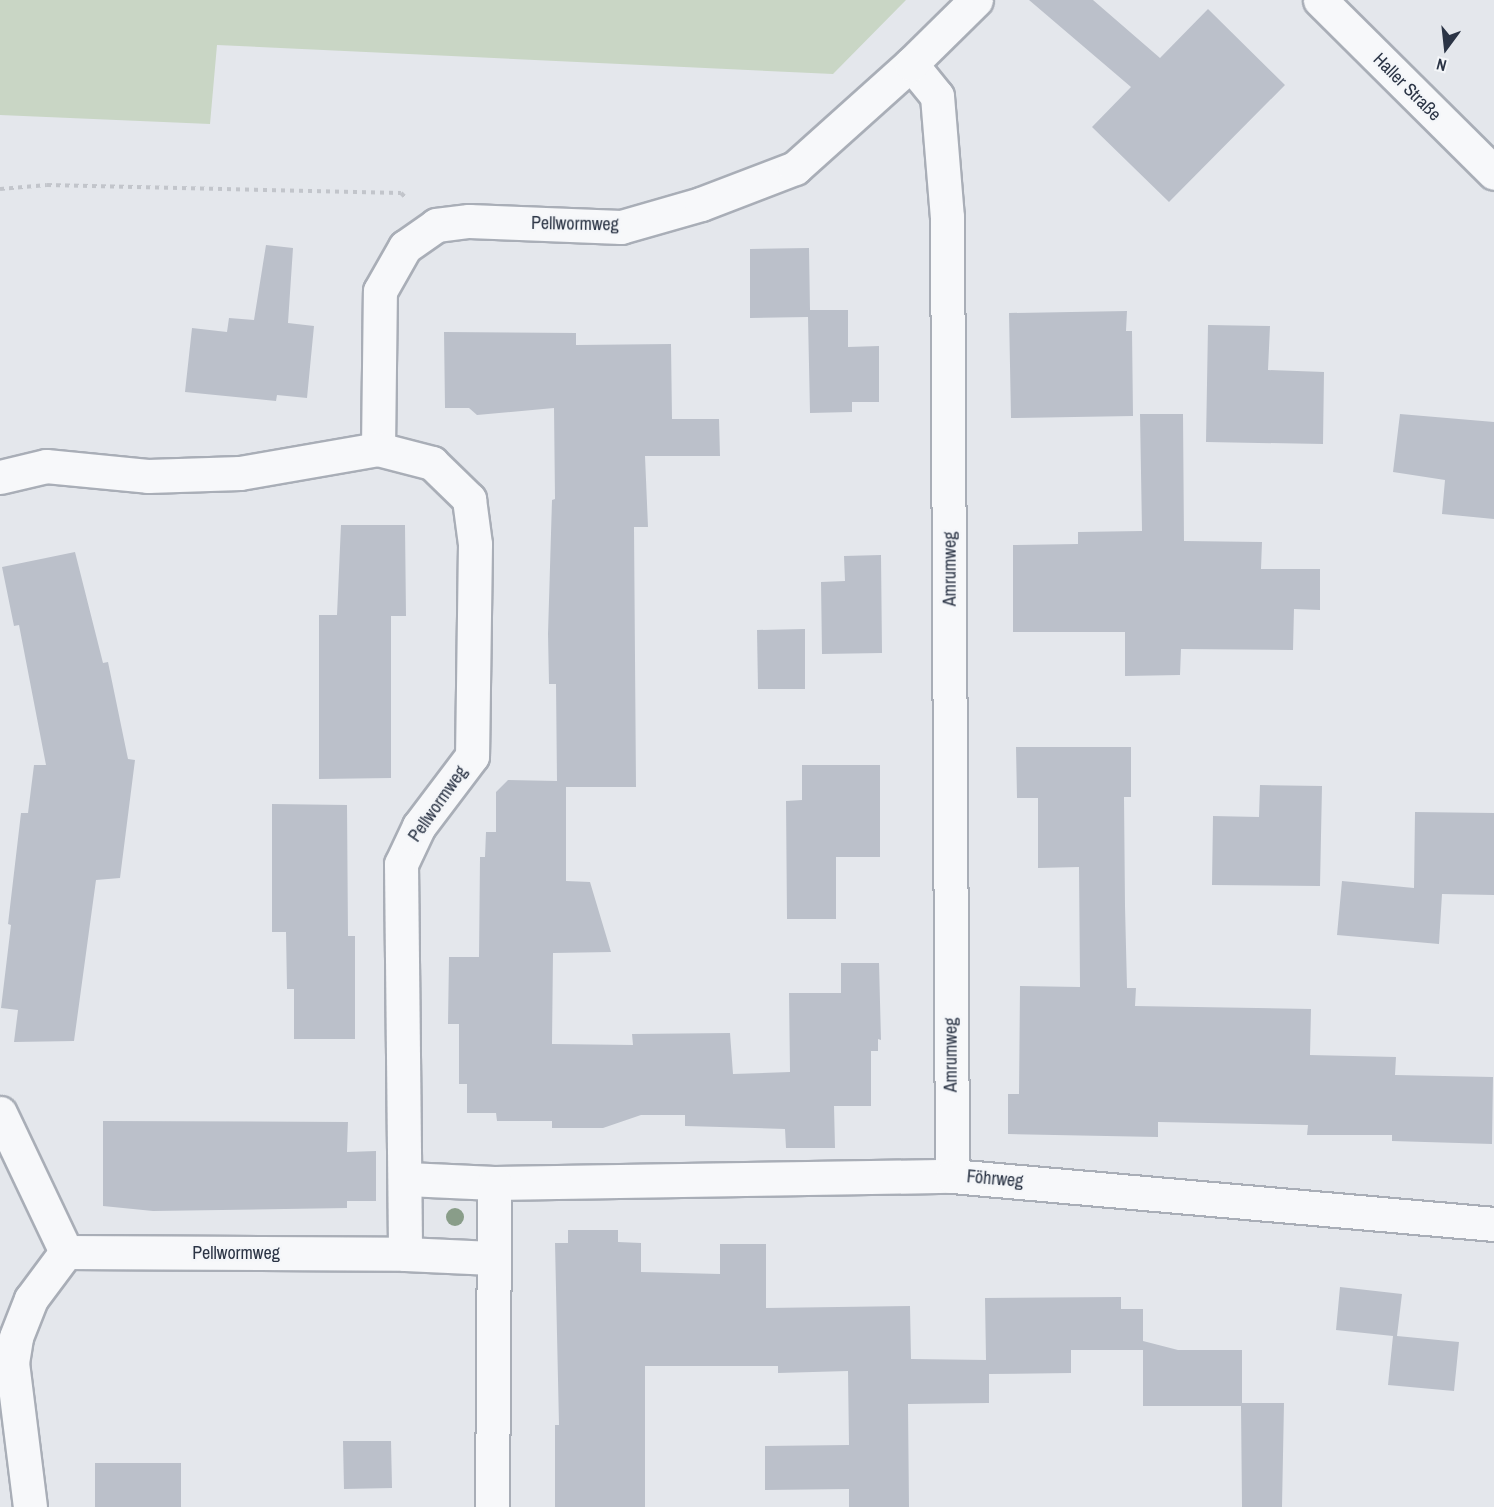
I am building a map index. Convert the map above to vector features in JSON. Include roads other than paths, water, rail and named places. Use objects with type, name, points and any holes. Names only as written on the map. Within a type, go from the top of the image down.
[{"type":"street","points":[[911,64],[976,0]]},
{"type":"street","name":"Haller Straße","points":[[1320,0],[1494,173]]},
{"type":"street","name":"Pellwormweg","points":[[378,449],[380,291],[405,246],[436,225],[469,221],[621,227],[701,204],[795,168],[911,64]]},
{"type":"street","name":"Amrumweg","points":[[911,64],[937,96],[947,217],[952,1176]]},
{"type":"street","name":"Pellwormweg","points":[[0,477],[46,466],[148,476],[240,473],[378,449],[432,463],[469,499],[475,544],[472,756],[419,826],[400,864],[407,1179],[405,1254]]},
{"type":"street","points":[[0,1113],[66,1252],[31,1299],[16,1337],[12,1363],[30,1507]]},
{"type":"street","name":"Föhrweg","points":[[494,1183],[952,1176],[1494,1224]]},
{"type":"street","points":[[407,1179],[494,1183],[492,1507]]},
{"type":"street","name":"Pellwormweg","points":[[66,1252],[405,1254],[492,1258]]}]
